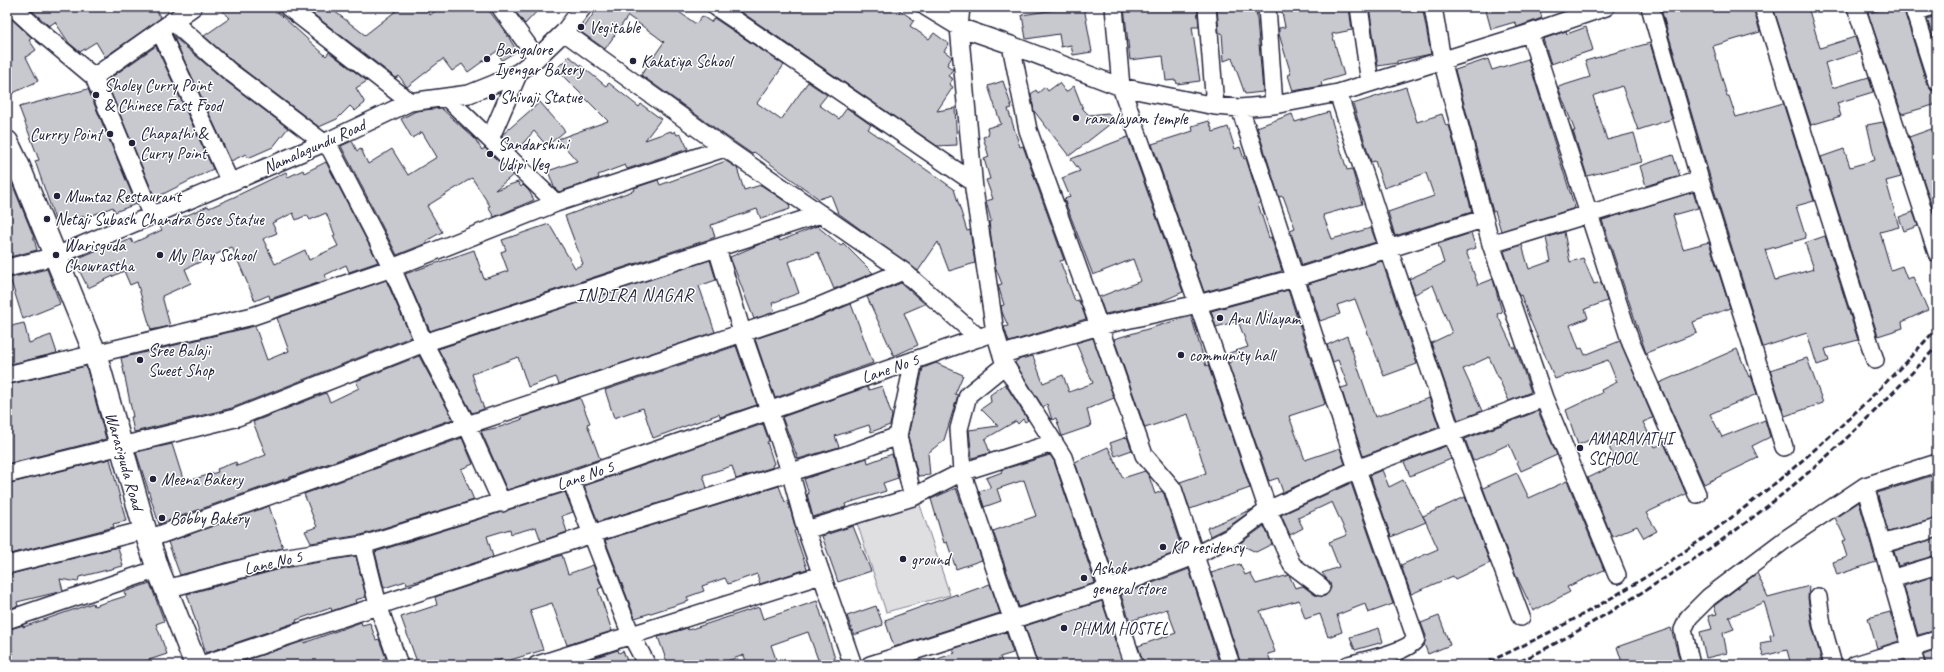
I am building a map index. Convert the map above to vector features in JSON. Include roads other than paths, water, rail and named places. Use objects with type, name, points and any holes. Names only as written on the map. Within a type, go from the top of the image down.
[{"type":"street","points":[[13,7],[94,77],[151,214]]},
{"type":"street","points":[[94,77],[193,7]]},
{"type":"street","points":[[288,7],[410,102]]},
{"type":"street","points":[[500,7],[537,58]]},
{"type":"street","name":"Namalagundu Road","points":[[7,268],[56,256],[151,214],[324,143],[410,102],[469,94],[519,72],[537,58],[564,32],[583,7]]},
{"type":"street","points":[[716,7],[973,182]]},
{"type":"street","points":[[926,7],[959,27],[1121,87],[1216,106],[1240,108],[1274,105],[1338,93],[1530,33],[1606,7]]},
{"type":"street","points":[[961,7],[959,27],[973,182],[995,332],[1004,360],[1062,457],[1134,665]]},
{"type":"street","points":[[1114,7],[1121,87],[1198,304],[1268,510],[1292,565],[1321,587]]},
{"type":"street","points":[[1207,7],[1216,106]]},
{"type":"street","points":[[1267,7],[1274,105]]},
{"type":"street","points":[[1359,7],[1370,83]]},
{"type":"street","points":[[1433,7],[1442,60],[1483,219],[1491,244],[1544,398],[1617,575]]},
{"type":"street","points":[[1650,7],[1700,180],[1784,446]]},
{"type":"street","points":[[1763,7],[1875,360]]},
{"type":"street","points":[[1856,7],[1937,253]]},
{"type":"street","points":[[1919,9],[1937,82]]},
{"type":"street","points":[[166,26],[229,71],[324,143],[331,150],[392,268],[424,344],[467,425],[502,503]]},
{"type":"street","points":[[166,26],[230,182]]},
{"type":"street","points":[[564,32],[725,148],[903,271],[979,338]]},
{"type":"street","points":[[1530,33],[1588,215],[1631,343],[1697,494]]},
{"type":"street","points":[[1011,45],[1028,130],[1144,455],[1173,489],[1231,665]]},
{"type":"street","points":[[490,139],[519,72]]},
{"type":"street","points":[[1338,93],[1389,250],[1452,434],[1521,617]]},
{"type":"street","points":[[446,97],[556,203]]},
{"type":"street","points":[[1240,108],[1357,469],[1416,639],[1412,645],[1403,649],[1348,665]]},
{"type":"street","name":"Warasiguda Road","points":[[7,142],[13,169],[56,256],[95,353],[146,535],[196,665]]},
{"type":"street","points":[[7,375],[253,316],[392,268],[556,203],[725,148]]},
{"type":"street","points":[[1491,244],[1700,180]]},
{"type":"street","points":[[7,474],[235,418],[424,344],[821,214]]},
{"type":"street","points":[[1028,665],[962,472],[959,429],[968,395],[1004,360],[1099,326],[1198,304],[1295,278],[1389,250],[1483,219]]},
{"type":"street","points":[[717,248],[742,332],[790,471],[806,530],[853,665]]},
{"type":"street","points":[[7,564],[146,535],[467,425],[808,311],[903,271]]},
{"type":"street","name":"Lane No 5","points":[[166,589],[282,558],[363,545],[502,503],[995,332]]},
{"type":"street","points":[[913,497],[898,436],[914,360]]},
{"type":"street","points":[[870,665],[1013,620],[1108,588],[1194,556],[1233,536],[1268,510],[1357,469],[1544,398]]},
{"type":"street","points":[[201,665],[592,534],[790,471],[846,455],[898,436]]},
{"type":"street","points":[[806,530],[913,497],[962,472],[1054,443]]},
{"type":"street","points":[[1691,665],[1684,630],[1689,617],[1709,597],[1786,539],[1865,486],[1937,463]]},
{"type":"street","points":[[571,480],[631,635],[647,665]]},
{"type":"street","points":[[1865,486],[1916,665]]},
{"type":"street","points":[[1882,544],[1937,528]]},
{"type":"street","points":[[363,545],[378,605],[399,665]]},
{"type":"street","points":[[1891,578],[1937,565]]},
{"type":"street","points":[[7,620],[158,569]]},
{"type":"street","points":[[537,665],[821,575]]},
{"type":"street","points":[[1818,597],[1822,625],[1832,665]]},
{"type":"street","points":[[1855,665],[1937,640]]},
{"type":"railway","points":[[1481,665],[1546,634],[1608,600],[1669,562],[1727,521],[1783,477],[1837,430],[1888,380],[1937,328]]},
{"type":"railway","points":[[1512,665],[1556,643],[1628,601],[1749,521],[1811,471],[1833,451],[1876,410],[1937,346]]},
{"type":"place","name":"Vegitable","points":[[581,27]]},
{"type":"place","name":"Bangalore Iyengar Bakery","points":[[487,59]]},
{"type":"place","name":"Kakatiya School","points":[[633,61]]},
{"type":"place","name":"Sholey Curry Point & Chinese Fast Food","points":[[96,95]]},
{"type":"place","name":"Shivaji Statue","points":[[492,97]]},
{"type":"place","name":"ramalayam temple","points":[[1076,118]]},
{"type":"place","name":"Currry Point","points":[[110,134]]},
{"type":"place","name":"Chapathi & Curry Point","points":[[132,143]]},
{"type":"place","name":"Sandarshini Udipi Veg","points":[[490,154]]},
{"type":"place","name":"Mumtaz Restaurant","points":[[57,196]]},
{"type":"place","name":"Netaji Subash Chandra Bose Statue","points":[[47,219]]},
{"type":"place","name":"Warisguda Chowrastha","points":[[56,255]]},
{"type":"place","name":"My Play School","points":[[160,255]]},
{"type":"place","name":"Anu Nilayam","points":[[1220,318]]},
{"type":"place","name":"community hall","points":[[1181,355]]},
{"type":"place","name":"Sree Balaji Sweet Shop","points":[[140,360]]},
{"type":"place","name":"AMARAVATHI SCHOOL","points":[[1580,448]]},
{"type":"place","name":"Meena Bakery","points":[[153,479]]},
{"type":"place","name":"Bobby Bakery","points":[[162,518]]},
{"type":"place","name":"KP residensy","points":[[1163,547]]},
{"type":"place","name":"ground","points":[[903,559]]},
{"type":"place","name":"Ashok general store","points":[[1084,578]]},
{"type":"place","name":"PHMM HOSTEL","points":[[1064,628]]},
{"type":"district","name":"INDIRA NAGAR","points":[[635,295]]}]
